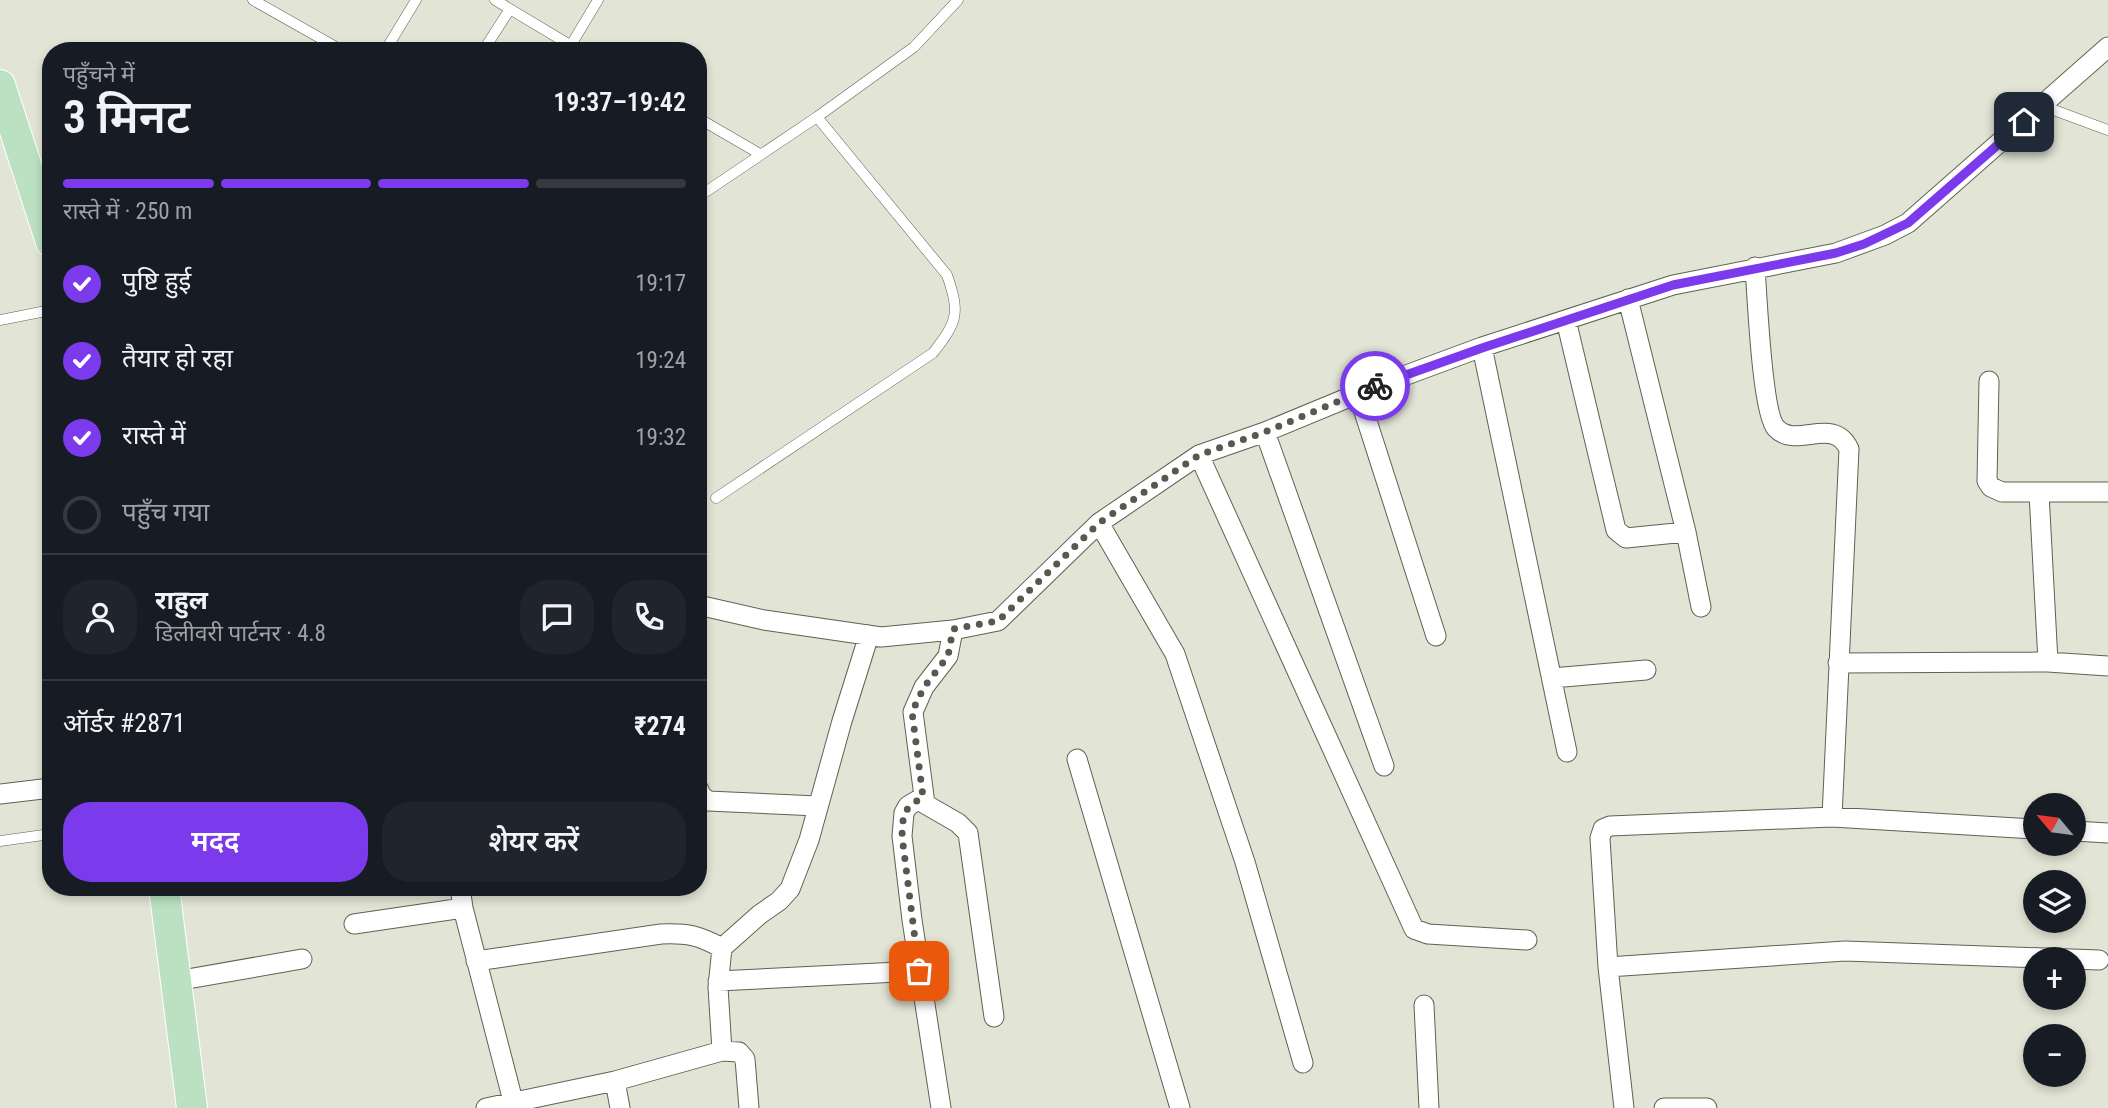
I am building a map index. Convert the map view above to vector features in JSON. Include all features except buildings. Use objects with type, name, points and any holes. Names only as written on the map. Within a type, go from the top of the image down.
[{"type":"main road","points":[[0,85],[42,214]]},
{"type":"main road","points":[[165,896],[192,1108]]},
{"type":"street","points":[[707,607],[764,620],[881,637],[998,621],[1099,523],[1199,455],[1265,432],[1358,393],[1628,299],[1673,285],[1845,250],[1885,235],[1908,223],[2108,47]]},
{"type":"street","points":[[1755,267],[1763,364],[1769,407],[1776,428],[1794,435],[1837,435],[1844,439],[1849,449],[1832,817]]},
{"type":"street","points":[[1628,299],[1686,531],[1702,607]]},
{"type":"street","points":[[1566,320],[1616,530],[1626,538],[1686,531]]},
{"type":"street","points":[[1482,348],[1567,752]]},
{"type":"street","points":[[1989,381],[1987,481],[1991,488],[2002,492],[2108,492]]},
{"type":"street","points":[[1358,393],[1436,636]]},
{"type":"street","points":[[1265,432],[1384,766]]},
{"type":"street","points":[[1199,455],[1414,929],[1428,934],[1527,940]]},
{"type":"street","points":[[2039,493],[2048,662]]},
{"type":"street","points":[[1099,523],[1175,654],[1245,862],[1303,1063]]},
{"type":"street","points":[[953,629],[948,656],[924,687],[912,712],[925,804],[958,822],[968,833],[994,1017]]},
{"type":"street","points":[[722,1051],[718,981],[722,948],[790,889],[809,840],[869,635]]},
{"type":"street","points":[[1839,663],[2048,662],[2108,666]]},
{"type":"street","points":[[1552,678],[1646,670]]},
{"type":"street","points":[[1077,759],[1180,1108]]},
{"type":"street","points":[[0,794],[42,789]]},
{"type":"street","points":[[923,797],[908,806],[904,813],[902,836],[919,971],[941,1108]]},
{"type":"street","points":[[707,800],[818,806]]},
{"type":"street","points":[[1624,1108],[1608,967],[1600,838],[1603,829],[1610,826],[1832,817],[2023,828]]},
{"type":"street","points":[[2086,832],[2108,833]]},
{"type":"street","points":[[461,896],[513,1101]]},
{"type":"street","points":[[354,924],[463,908]]},
{"type":"street","points":[[476,961],[661,934],[687,933],[700,936],[722,948]]},
{"type":"street","points":[[1608,967],[1845,951],[2099,960]]},
{"type":"street","points":[[176,981],[302,959]]},
{"type":"street","points":[[718,981],[919,971]]},
{"type":"street","points":[[1424,1005],[1429,1108]]},
{"type":"street","points":[[486,1108],[615,1081],[722,1051],[739,1052],[744,1059],[749,1108]]},
{"type":"street","points":[[615,1081],[620,1108]]},
{"type":"street","points":[[1664,1108],[1707,1108]]},
{"type":"lane","points":[[253,0],[327,42]]},
{"type":"lane","points":[[390,42],[416,0]]},
{"type":"lane","points":[[495,0],[566,42]]},
{"type":"lane","points":[[579,42],[598,0]]},
{"type":"lane","points":[[707,191],[817,117],[914,47],[958,0]]},
{"type":"lane","points":[[489,42],[510,9]]},
{"type":"lane","points":[[2043,106],[2108,130]]},
{"type":"lane","points":[[716,498],[933,353],[950,332],[957,304],[947,275],[817,117]]},
{"type":"lane","points":[[707,123],[760,154]]},
{"type":"lane","points":[[0,320],[42,312]]},
{"type":"lane","points":[[0,841],[42,835]]},
{"type":"way so far","points":[[919,971],[902,836],[904,813],[908,806],[923,797],[912,712],[924,687],[948,656],[953,629],[998,621],[1099,523],[1199,455],[1265,432],[1375,386]]},
{"type":"route","points":[[1375,386],[1673,285],[1836,253],[1864,244],[1908,223],[2024,122]]}]
